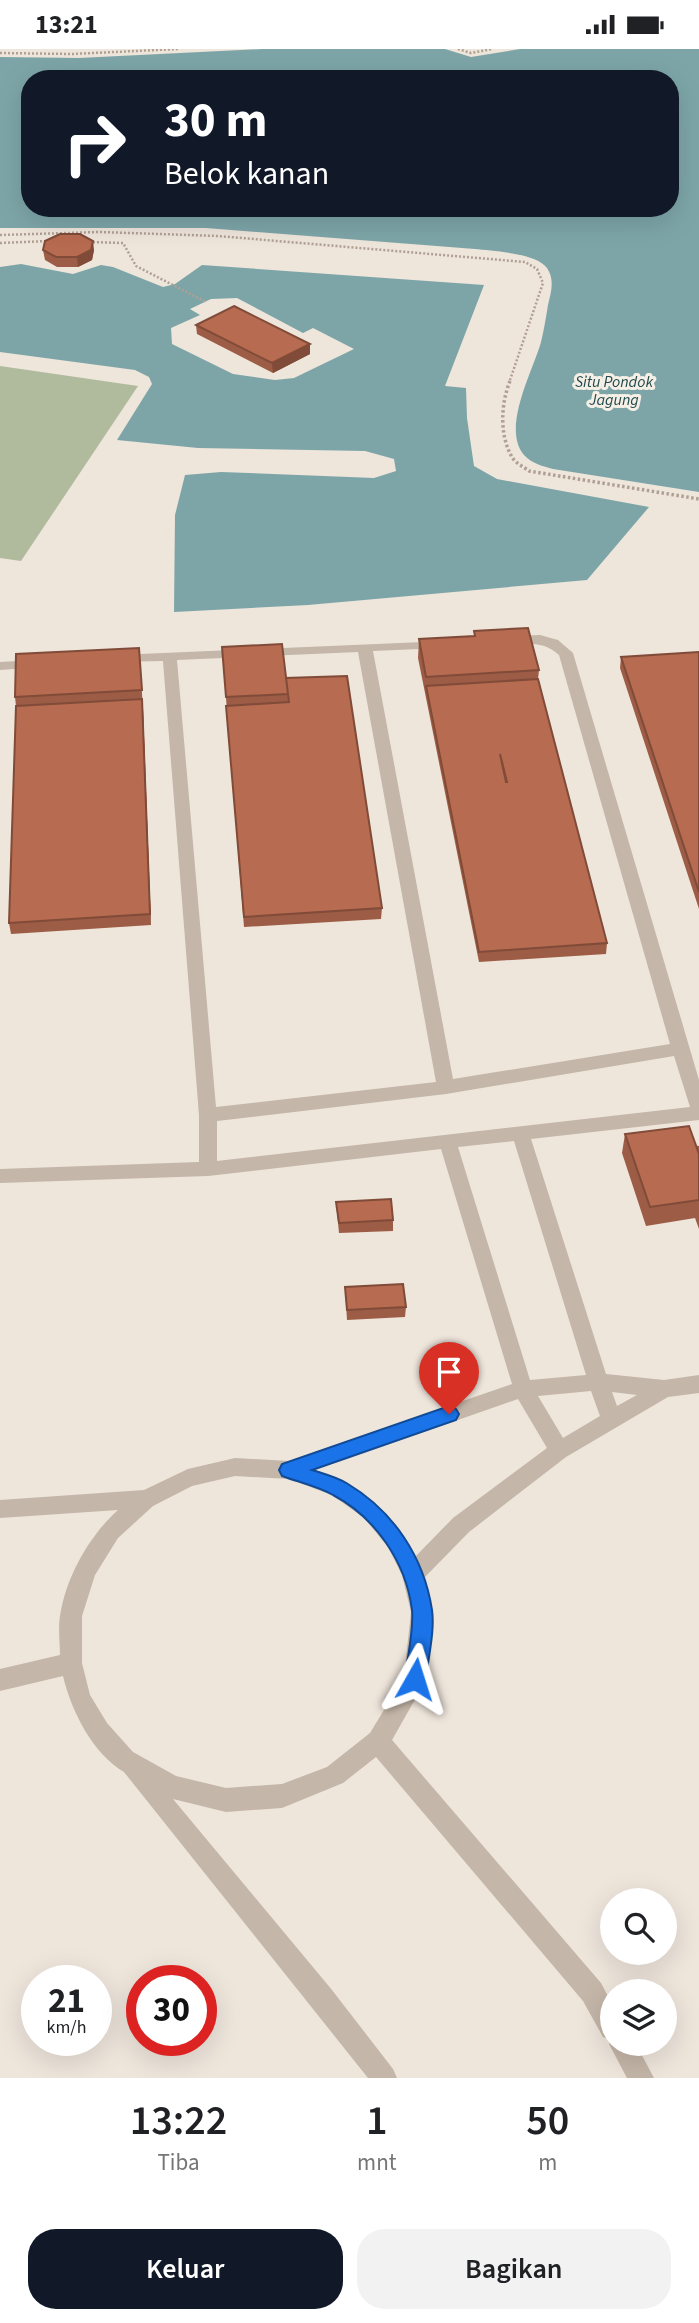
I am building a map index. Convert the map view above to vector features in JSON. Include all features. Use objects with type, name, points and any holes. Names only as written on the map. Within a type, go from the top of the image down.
[{"type":"street","points":[[498,641],[538,638],[554,642],[566,653],[699,1107]]},
{"type":"street","points":[[105,660],[458,643]]},
{"type":"street","points":[[365,649],[446,1087]]},
{"type":"street","points":[[170,656],[208,1115],[208,1169]]},
{"type":"street","points":[[0,666],[52,663]]},
{"type":"street","points":[[208,1115],[446,1087],[680,1049]]},
{"type":"street","points":[[0,1176],[208,1169],[699,1113]]},
{"type":"street","points":[[521,1135],[612,1420]]},
{"type":"street","points":[[447,1140],[523,1389],[559,1451]]},
{"type":"street","points":[[289,1470],[523,1389],[598,1382],[664,1389],[699,1384]]},
{"type":"street","points":[[413,1574],[461,1525],[559,1451],[664,1389]]},
{"type":"street","points":[[125,1760],[172,1787],[226,1800],[271,1797],[282,1796],[335,1775],[378,1741],[415,1679],[422,1612],[413,1574],[396,1540],[371,1511],[339,1488],[289,1470],[235,1467],[188,1478],[146,1499],[110,1531],[85,1571],[71,1616],[71,1663],[80,1699],[99,1731],[323,1999],[384,2078]]},
{"type":"street","points":[[0,1509],[146,1499]]},
{"type":"street","points":[[0,1680],[71,1663]]},
{"type":"street","points":[[378,1741],[592,1992],[600,2006]]},
{"type":"street","points":[[629,2056],[641,2078]]},
{"type":"path","points":[[0,53],[72,54],[178,49]]},
{"type":"path","points":[[458,49],[471,53],[492,49]]},
{"type":"path","points":[[0,235],[100,232],[218,236],[525,262],[537,269],[542,283],[522,349],[502,400],[504,430],[512,459],[529,471],[699,499]]},
{"type":"path","points":[[0,243],[60,241]]},
{"type":"path","points":[[85,242],[123,243],[136,266],[206,302]]},
{"type":"green space","points":[[0,366],[138,386],[21,561],[0,558]]},
{"type":"water","name":"Situ Pondok Jagung","points":[[262,49],[445,49],[471,57],[520,49],[699,49],[699,492],[553,469],[534,463],[524,455],[518,444],[517,415],[541,342],[552,286],[547,268],[534,259],[475,249],[206,228],[0,228],[0,57],[79,58]]},
{"type":"water","points":[[21,264],[73,274],[101,265],[113,267],[163,287],[175,284],[202,265],[484,285],[445,386],[466,388],[474,466],[497,479],[649,507],[587,580],[308,605],[174,612],[175,515],[185,475],[221,472],[374,478],[396,471],[394,459],[365,451],[198,448],[117,440],[152,384],[149,377],[135,370],[0,352],[0,267]]},
{"type":"pier","points":[[237,298],[303,333],[313,328],[354,349],[294,378],[275,380],[233,374],[172,344],[171,328],[200,315],[190,309],[211,299]]},
{"type":"building","points":[[60,234],[80,234],[93,241],[91,250],[77,257],[56,257],[43,250],[45,241]]},
{"type":"building","points":[[234,306],[310,344],[272,363],[196,325]]},
{"type":"building","points":[[528,628],[539,670],[426,677],[419,639],[475,636],[474,631]]},
{"type":"building","points":[[282,644],[288,694],[226,697],[222,647]]},
{"type":"building","points":[[139,648],[142,690],[15,697],[16,654]]},
{"type":"building","points":[[699,652],[699,892],[621,657]]},
{"type":"building","points":[[347,676],[382,908],[244,917],[226,706],[289,702],[286,678]]},
{"type":"building","points":[[538,679],[607,943],[479,952],[426,686]]},
{"type":"building","points":[[142,699],[150,914],[9,923],[16,706]]},
{"type":"building","points":[[689,1126],[699,1154],[699,1200],[650,1207],[625,1134]]},
{"type":"building","points":[[391,1199],[393,1220],[339,1223],[336,1202]]},
{"type":"building","points":[[403,1284],[406,1307],[347,1310],[345,1287]]},
{"type":"route","points":[[415,1679],[422,1612],[413,1574],[396,1540],[371,1511],[339,1488],[289,1470],[449,1414]]}]
